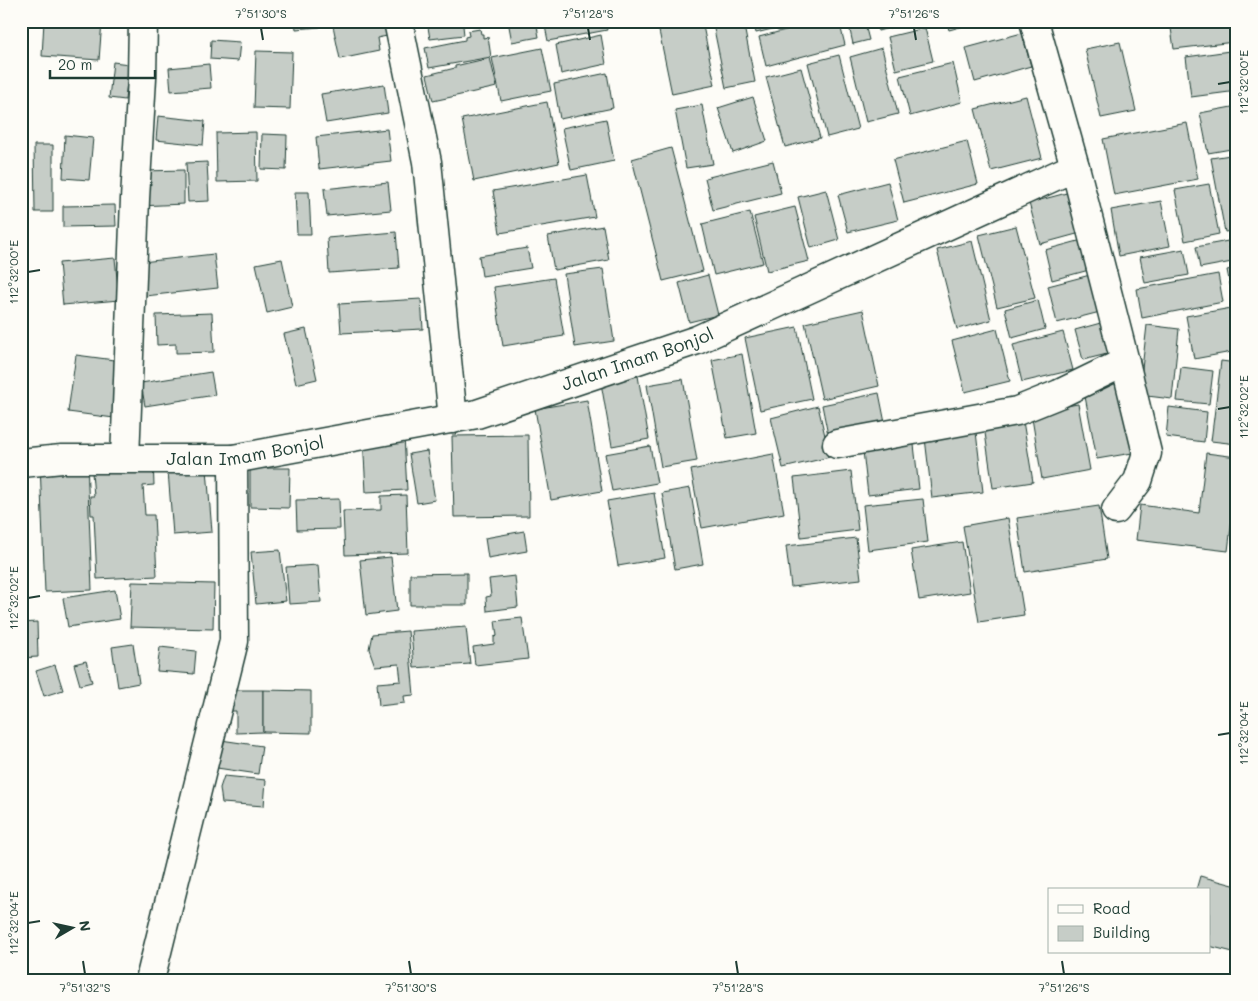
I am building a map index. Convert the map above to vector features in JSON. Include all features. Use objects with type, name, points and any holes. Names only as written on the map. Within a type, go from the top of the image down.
[{"type":"street","points":[[125,459],[143,21]]},
{"type":"street","points":[[398,21],[427,162],[453,418]]},
{"type":"street","points":[[1034,21],[1075,166],[1147,453],[1138,480],[1116,510]]},
{"type":"street","name":"Jalan Imam Bonjol","points":[[21,463],[62,459],[233,459],[477,414],[697,340],[1075,166]]},
{"type":"street","points":[[837,444],[1017,410],[1059,394],[1125,362]]},
{"type":"street","points":[[150,980],[234,641],[233,459]]},
{"type":"building","points":[[44,21],[102,21],[99,60],[42,56]]},
{"type":"building","points":[[170,21],[217,21],[217,24],[170,27]]},
{"type":"building","points":[[295,21],[320,21],[320,27],[296,29]]},
{"type":"building","points":[[332,21],[384,21],[387,36],[377,38],[379,51],[340,59]]},
{"type":"building","points":[[427,21],[497,21],[463,26],[464,35],[430,39]]},
{"type":"building","points":[[508,21],[536,21],[539,37],[512,42]]},
{"type":"building","points":[[544,21],[605,21],[607,30],[548,41]]},
{"type":"building","points":[[684,21],[702,21],[715,85],[672,94],[658,26]]},
{"type":"building","points":[[727,21],[743,21],[755,82],[726,88],[713,24]]},
{"type":"building","points":[[753,21],[796,21],[796,23],[756,33]]},
{"type":"building","points":[[820,21],[839,21],[845,45],[766,66],[759,37]]},
{"type":"building","points":[[848,21],[864,21],[869,40],[853,44]]},
{"type":"building","points":[[875,21],[914,21],[878,31]]},
{"type":"building","points":[[946,21],[982,21],[949,30]]},
{"type":"building","points":[[1170,21],[1231,21],[1234,42],[1174,49]]},
{"type":"building","points":[[925,28],[933,61],[896,70],[888,37]]},
{"type":"building","points":[[480,29],[483,38],[488,37],[491,57],[429,68],[425,48],[465,40],[465,37],[469,36],[468,31]]},
{"type":"building","points":[[1022,33],[1031,66],[975,82],[966,48]]},
{"type":"building","points":[[601,35],[606,64],[561,74],[556,45]]},
{"type":"building","points":[[211,40],[240,42],[238,61],[210,59]]},
{"type":"building","points":[[1120,42],[1136,111],[1101,118],[1085,49]]},
{"type":"building","points":[[542,48],[551,91],[501,101],[492,58]]},
{"type":"building","points":[[882,48],[898,114],[866,122],[850,57]]},
{"type":"building","points":[[1237,50],[1237,91],[1191,97],[1186,57]]},
{"type":"building","points":[[256,51],[292,52],[290,109],[254,108]]},
{"type":"building","points":[[839,55],[858,129],[827,137],[808,63]]},
{"type":"building","points":[[490,58],[497,87],[433,101],[427,75]]},
{"type":"building","points":[[113,62],[129,64],[125,100],[109,98]]},
{"type":"building","points":[[953,63],[962,102],[910,116],[900,76]]},
{"type":"building","points":[[209,64],[211,88],[171,91],[169,68]]},
{"type":"building","points":[[801,68],[820,138],[785,147],[766,77]]},
{"type":"building","points":[[607,73],[613,108],[560,119],[554,84]]},
{"type":"building","points":[[384,84],[388,113],[326,123],[321,94]]},
{"type":"building","points":[[1026,96],[1042,158],[991,171],[975,109]]},
{"type":"building","points":[[753,97],[767,141],[733,153],[718,108]]},
{"type":"building","points":[[547,102],[559,163],[474,181],[462,119]]},
{"type":"building","points":[[702,105],[713,164],[686,168],[675,110]]},
{"type":"building","points":[[1237,106],[1237,148],[1208,153],[1200,113]]},
{"type":"building","points":[[158,116],[205,121],[203,145],[156,140]]},
{"type":"building","points":[[606,119],[614,161],[571,170],[562,128]]},
{"type":"building","points":[[1187,123],[1198,179],[1114,195],[1103,139]]},
{"type":"building","points":[[387,129],[391,161],[319,169],[316,137]]},
{"type":"building","points":[[256,132],[257,181],[217,182],[216,133]]},
{"type":"building","points":[[262,134],[287,135],[286,170],[261,169]]},
{"type":"building","points":[[65,135],[93,138],[89,180],[63,178]]},
{"type":"building","points":[[967,141],[978,184],[904,203],[893,160]]},
{"type":"building","points":[[34,145],[53,145],[53,212],[35,212]]},
{"type":"building","points":[[671,148],[703,271],[663,281],[632,159]]},
{"type":"building","points":[[1237,154],[1237,230],[1225,232],[1211,158]]},
{"type":"building","points":[[773,161],[781,193],[713,210],[705,178]]},
{"type":"building","points":[[207,162],[209,201],[188,202],[186,163]]},
{"type":"building","points":[[184,170],[184,204],[139,206],[143,171]]},
{"type":"building","points":[[587,175],[595,217],[500,233],[493,191]]},
{"type":"building","points":[[388,182],[391,210],[327,216],[324,189]]},
{"type":"building","points":[[888,182],[898,220],[848,232],[838,195]]},
{"type":"building","points":[[1209,184],[1219,234],[1185,241],[1175,190]]},
{"type":"building","points":[[826,190],[839,240],[811,248],[798,197]]},
{"type":"building","points":[[1074,191],[1084,232],[1040,244],[1029,203]]},
{"type":"building","points":[[295,192],[309,192],[311,234],[297,234]]},
{"type":"building","points":[[1161,201],[1170,246],[1119,256],[1111,210]]},
{"type":"building","points":[[115,205],[116,226],[63,227],[63,206]]},
{"type":"building","points":[[795,207],[809,261],[767,271],[754,217]]},
{"type":"building","points":[[750,212],[763,263],[714,275],[702,224]]},
{"type":"building","points":[[603,226],[609,260],[554,270],[548,236]]},
{"type":"building","points":[[1016,226],[1035,298],[997,307],[979,235]]},
{"type":"building","points":[[396,232],[399,268],[329,273],[327,238]]},
{"type":"building","points":[[1082,240],[1089,270],[1052,280],[1045,250]]},
{"type":"building","points":[[972,241],[991,320],[957,329],[937,250]]},
{"type":"building","points":[[1228,241],[1232,262],[1200,268],[1196,247]]},
{"type":"building","points":[[527,248],[531,268],[482,276],[479,256]]},
{"type":"building","points":[[1184,249],[1189,275],[1145,283],[1140,257]]},
{"type":"building","points":[[214,254],[218,288],[145,296],[142,262]]},
{"type":"building","points":[[115,258],[119,300],[63,305],[59,263]]},
{"type":"building","points":[[282,259],[292,307],[267,313],[256,264]]},
{"type":"building","points":[[1237,268],[1237,298],[1233,299],[1227,270]]},
{"type":"building","points":[[603,269],[614,341],[575,347],[564,274]]},
{"type":"building","points":[[1218,274],[1223,302],[1142,318],[1137,289]]},
{"type":"building","points":[[708,275],[718,315],[689,322],[679,283]]},
{"type":"building","points":[[1090,275],[1100,312],[1057,323],[1048,286]]},
{"type":"building","points":[[554,278],[564,336],[503,346],[494,287]]},
{"type":"building","points":[[421,299],[423,329],[341,333],[339,304]]},
{"type":"building","points":[[1038,300],[1045,329],[1012,338],[1005,309]]},
{"type":"building","points":[[1237,307],[1237,351],[1194,359],[1186,316]]},
{"type":"building","points":[[863,310],[879,386],[822,399],[805,323]]},
{"type":"building","points":[[212,313],[214,352],[176,353],[176,344],[157,345],[156,315]]},
{"type":"building","points":[[1108,321],[1115,352],[1083,360],[1075,330]]},
{"type":"building","points":[[1147,325],[1179,329],[1172,399],[1139,395]]},
{"type":"building","points":[[797,327],[812,399],[760,410],[745,338]]},
{"type":"building","points":[[306,329],[317,379],[296,384],[284,334]]},
{"type":"building","points":[[997,329],[1010,381],[965,392],[952,341]]},
{"type":"building","points":[[1063,332],[1073,370],[1022,382],[1013,345]]},
{"type":"building","points":[[742,354],[756,433],[727,438],[712,360]]},
{"type":"building","points":[[76,355],[122,361],[114,418],[68,412]]},
{"type":"building","points":[[1221,361],[1237,363],[1237,444],[1211,441]]},
{"type":"building","points":[[1181,367],[1213,371],[1209,404],[1177,401]]},
{"type":"building","points":[[211,372],[215,395],[145,406],[141,383]]},
{"type":"building","points":[[638,376],[649,439],[612,446],[601,383]]},
{"type":"building","points":[[1124,378],[1138,452],[1097,459],[1083,386]]},
{"type":"building","points":[[683,379],[697,461],[661,467],[647,385]]},
{"type":"building","points":[[879,393],[885,423],[828,435],[822,405]]},
{"type":"building","points":[[587,400],[602,491],[551,500],[535,409]]},
{"type":"building","points":[[1078,404],[1090,470],[1042,479],[1031,412]]},
{"type":"building","points":[[818,406],[830,457],[783,468],[771,418]]},
{"type":"building","points":[[1169,407],[1207,412],[1204,442],[1166,437]]},
{"type":"building","points":[[1023,421],[1033,482],[993,488],[984,426]]},
{"type":"building","points":[[976,432],[983,492],[932,498],[925,438]]},
{"type":"building","points":[[528,435],[529,516],[454,517],[452,436]]},
{"type":"building","points":[[404,436],[407,490],[366,492],[363,437]]},
{"type":"building","points":[[913,436],[919,489],[868,495],[862,442]]},
{"type":"building","points":[[650,446],[657,483],[612,491],[605,454]]},
{"type":"building","points":[[427,451],[435,500],[417,503],[409,454]]},
{"type":"building","points":[[1206,453],[1237,457],[1237,477],[1228,551],[1136,540],[1140,505],[1199,513]]},
{"type":"building","points":[[773,454],[784,513],[702,528],[691,470]]},
{"type":"building","points":[[87,461],[92,590],[45,592],[40,463]]},
{"type":"building","points":[[91,461],[153,461],[154,485],[143,486],[145,515],[154,515],[157,576],[97,579],[94,515],[91,515],[90,496],[94,496]]},
{"type":"building","points":[[250,468],[290,468],[289,508],[250,507]]},
{"type":"building","points":[[207,469],[212,532],[173,535],[168,471]]},
{"type":"building","points":[[851,471],[858,530],[801,537],[794,478]]},
{"type":"building","points":[[690,488],[703,564],[675,569],[662,493]]},
{"type":"building","points":[[654,493],[665,558],[618,566],[607,501]]},
{"type":"building","points":[[406,495],[408,553],[345,555],[343,511],[381,510],[381,496]]},
{"type":"building","points":[[339,499],[340,529],[297,530],[296,500]]},
{"type":"building","points":[[923,499],[928,542],[868,550],[863,505]]},
{"type":"building","points":[[1099,506],[1107,559],[1025,572],[1017,518]]},
{"type":"building","points":[[1008,518],[1024,615],[979,622],[963,526]]},
{"type":"building","points":[[524,531],[527,551],[488,558],[485,538]]},
{"type":"building","points":[[856,538],[861,579],[791,587],[786,546]]},
{"type":"building","points":[[962,542],[970,592],[919,600],[911,550]]},
{"type":"building","points":[[280,550],[286,601],[256,604],[251,552]]},
{"type":"building","points":[[391,557],[397,611],[366,615],[360,560]]},
{"type":"building","points":[[318,565],[321,602],[289,604],[286,567]]},
{"type":"building","points":[[467,573],[467,605],[410,605],[410,574]]},
{"type":"building","points":[[515,576],[518,607],[487,611],[486,597],[491,596],[489,579]]},
{"type":"building","points":[[132,582],[214,584],[213,629],[130,627]]},
{"type":"building","points":[[115,590],[120,619],[68,627],[63,598]]},
{"type":"building","points":[[522,618],[528,659],[475,665],[473,647],[494,644],[494,637],[497,636],[495,621]]},
{"type":"building","points":[[37,622],[38,657],[21,658],[21,623]]},
{"type":"building","points":[[466,627],[470,664],[414,668],[411,631]]},
{"type":"building","points":[[408,631],[414,695],[404,696],[405,703],[379,706],[377,683],[401,681],[399,664],[375,666],[369,649],[372,634]]},
{"type":"building","points":[[133,644],[139,683],[118,687],[112,647]]},
{"type":"building","points":[[160,647],[196,651],[194,674],[157,671]]},
{"type":"building","points":[[86,661],[92,682],[80,685],[74,664]]},
{"type":"building","points":[[55,665],[63,690],[44,696],[36,671]]},
{"type":"building","points":[[224,690],[263,690],[263,732],[236,733],[236,711],[224,711]]},
{"type":"building","points":[[263,690],[311,691],[311,733],[263,732]]},
{"type":"building","points":[[214,739],[262,746],[258,774],[210,767]]},
{"type":"building","points":[[224,776],[266,780],[264,806],[222,803],[220,788]]},
{"type":"building","points":[[1200,876],[1237,886],[1237,953],[1210,946],[1210,888],[1197,888]]}]
